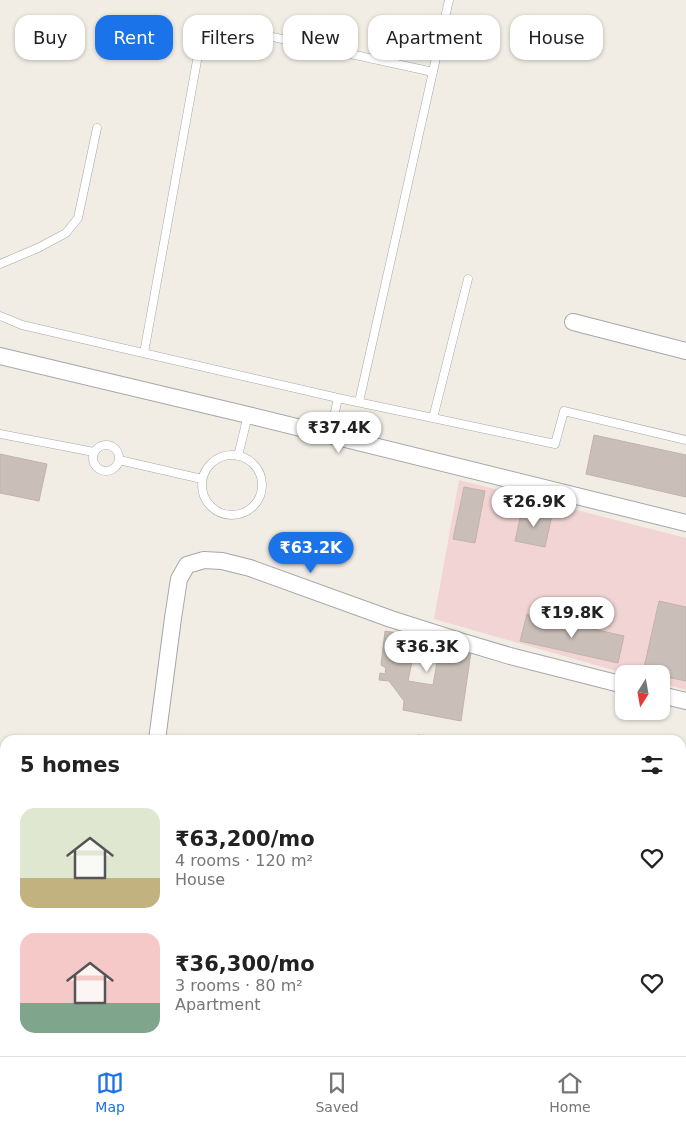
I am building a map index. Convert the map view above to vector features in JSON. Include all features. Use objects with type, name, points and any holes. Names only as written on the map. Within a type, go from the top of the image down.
[{"type":"street","points":[[573,322],[686,351]]},
{"type":"street","points":[[0,356],[686,523]]},
{"type":"street","points":[[158,735],[179,579],[187,565],[204,560],[222,561],[250,568],[392,619],[460,641],[615,683]]},
{"type":"street","points":[[670,697],[686,701]]},
{"type":"lane","points":[[359,402],[449,0]]},
{"type":"lane","points":[[144,353],[204,22],[433,72]]},
{"type":"lane","points":[[0,264],[38,248],[66,233],[78,218],[97,128]]},
{"type":"lane","points":[[433,418],[468,279]]},
{"type":"lane","points":[[0,316],[22,325],[338,398],[556,444],[564,411],[686,440]]},
{"type":"lane","points":[[330,435],[338,398]]},
{"type":"lane","points":[[238,456],[248,415]]},
{"type":"lane","points":[[0,434],[94,452]]},
{"type":"lane","points":[[105,445],[111,447],[116,451],[119,460],[116,467],[106,472],[100,470],[93,462],[94,452],[105,445]]},
{"type":"lane","points":[[238,456],[254,465],[260,473],[261,491],[258,500],[252,508],[244,513],[226,515],[217,511],[204,498],[202,479],[212,463],[220,458],[238,456]]},
{"type":"lane","points":[[119,460],[202,479]]},
{"type":"shaded area","points":[[459,480],[686,538],[686,690],[670,686],[670,665],[615,665],[615,671],[434,619]]},
{"type":"building","points":[[594,435],[686,455],[686,497],[586,474]]},
{"type":"building","points":[[0,454],[47,464],[39,501],[0,493]]},
{"type":"building","points":[[464,487],[485,491],[475,543],[453,539]]},
{"type":"building","points":[[522,509],[552,515],[545,547],[515,541]]},
{"type":"building","points":[[659,601],[686,607],[686,681],[670,678],[670,665],[645,665]]},
{"type":"building","points":[[527,614],[624,636],[618,663],[520,641]]},
{"type":"building","points":[[385,631],[472,645],[461,721],[403,710],[404,701],[389,681],[379,680],[380,673],[385,674],[386,668],[381,665]],"holes":[[[413,657],[437,662],[433,685],[408,681]]]}]
